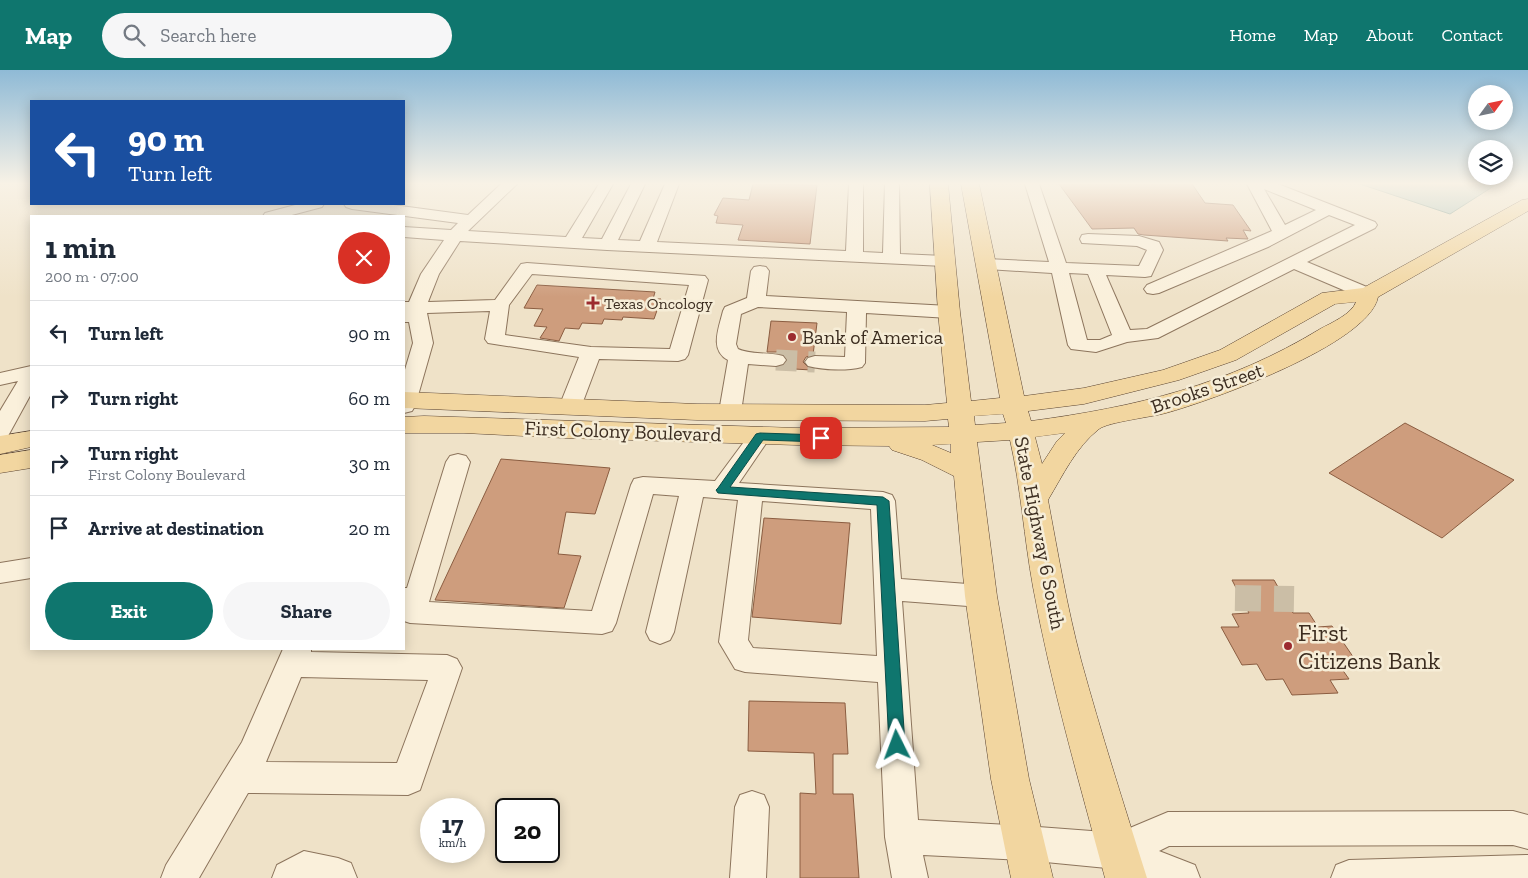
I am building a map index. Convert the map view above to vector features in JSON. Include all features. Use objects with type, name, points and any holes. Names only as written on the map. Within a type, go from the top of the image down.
[{"type":"main road","points":[[941,222],[966,471],[981,596],[1009,770],[1028,860]]},
{"type":"main road","name":"State Highway 6 South","points":[[978,222],[1014,405],[1035,498],[1048,584],[1064,658],[1084,735],[1122,864]]},
{"type":"main road","name":"Brooks Street","points":[[961,423],[1014,405],[1098,394],[1178,373],[1228,355],[1330,298],[1368,294],[1497,222]]},
{"type":"main road","name":"Brooks Street","points":[[961,423],[1020,431],[1092,421],[1164,405],[1248,376],[1303,350],[1364,309],[1368,294]]},
{"type":"main road","name":"First Colony Boulevard","points":[[405,408],[570,407],[730,412],[925,413],[961,423]]},
{"type":"main road","name":"First Colony Boulevard","points":[[405,408],[462,425],[638,433],[875,437],[961,423]]},
{"type":"main road","points":[[1035,498],[1066,447],[1092,421]]},
{"type":"main road","points":[[875,437],[920,450],[966,471]]},
{"type":"main road","points":[[0,445],[30,439]]},
{"type":"main road","points":[[0,464],[30,459]]},
{"type":"street","points":[[408,311],[455,235],[470,222]]},
{"type":"street","points":[[571,243],[584,222]]},
{"type":"street","points":[[607,245],[619,222]]},
{"type":"street","points":[[646,246],[656,222]]},
{"type":"street","points":[[854,256],[855,222]]},
{"type":"street","points":[[891,222],[891,258]]},
{"type":"street","points":[[1044,222],[1059,267],[1078,345],[1093,348],[1109,344],[1123,337],[1151,334],[1369,225],[1361,222]]},
{"type":"street","points":[[1276,222],[1282,233]]},
{"type":"street","points":[[1153,289],[1257,245],[1304,222]]},
{"type":"street","points":[[405,232],[607,245],[944,261]]},
{"type":"street","points":[[1049,238],[1139,241],[1153,246],[1154,253],[1144,272]]},
{"type":"street","points":[[1088,239],[1097,270],[1123,337]]},
{"type":"street","points":[[1257,245],[1368,294]]},
{"type":"street","points":[[987,264],[1144,272]]},
{"type":"street","points":[[527,268],[699,280],[678,355],[591,353],[496,339],[500,305],[527,268]]},
{"type":"street","points":[[756,301],[760,271]]},
{"type":"street","points":[[1144,272],[1170,325]]},
{"type":"street","points":[[405,284],[426,282]]},
{"type":"street","points":[[776,360],[739,357],[729,352],[726,344],[732,311],[756,301],[950,312]]},
{"type":"street","points":[[408,311],[500,305]]},
{"type":"street","points":[[815,362],[855,363],[863,308]]},
{"type":"street","points":[[405,405],[423,343],[408,311]]},
{"type":"street","points":[[570,407],[591,353]]},
{"type":"street","points":[[730,412],[739,357]]},
{"type":"street","points":[[0,379],[30,372]]},
{"type":"street","points":[[722,490],[760,436]]},
{"type":"street","points":[[458,462],[410,599],[410,612],[602,623],[643,485],[883,501],[902,837],[910,878]]},
{"type":"street","points":[[660,632],[693,488]]},
{"type":"street","points":[[751,493],[733,642],[745,660],[893,670]]},
{"type":"street","points":[[0,573],[30,568]]},
{"type":"street","points":[[888,589],[981,596]]},
{"type":"street","points":[[179,878],[239,777],[254,752],[294,656],[447,668],[408,779],[239,777]]},
{"type":"street","points":[[748,878],[752,807]]},
{"type":"street","points":[[1122,864],[1168,829],[1513,828],[1528,832]]},
{"type":"street","points":[[902,837],[1028,860],[1122,864],[1182,878]]},
{"type":"street","points":[[290,878],[304,869],[338,876],[339,878]]},
{"type":"street","points":[[1349,878],[1528,873]]},
{"type":"lane","points":[[0,431],[30,379]]},
{"type":"building","points":[[813,222],[810,244],[738,240],[743,225],[716,223]]},
{"type":"building","points":[[1087,222],[1245,222],[1251,231],[1243,230],[1248,239],[1226,238],[1228,241],[1144,235],[1138,234],[1134,228],[1092,229]]},
{"type":"building","name":"Texas Oncology","points":[[537,285],[655,292],[653,299],[661,299],[654,319],[623,317],[622,320],[604,319],[602,324],[582,323],[579,329],[565,328],[559,341],[540,338],[547,327],[534,326],[543,309],[524,308]]},
{"type":"building","name":"Bank of America","points":[[771,321],[817,323],[813,355],[806,357],[803,362],[811,370],[778,368],[788,360],[781,352],[767,352]]},
{"type":"building","points":[[1405,423],[1514,480],[1442,538],[1329,473]]},
{"type":"building","points":[[501,459],[610,468],[595,514],[566,512],[558,554],[581,556],[564,608],[435,600]]},
{"type":"building","points":[[764,518],[850,523],[841,624],[752,617]]},
{"type":"building","name":"First Citizens Bank","points":[[1232,580],[1274,580],[1293,613],[1309,613],[1318,627],[1332,626],[1358,664],[1339,665],[1349,679],[1330,680],[1338,693],[1292,695],[1283,679],[1266,680],[1257,664],[1242,665],[1221,627],[1239,627],[1232,614],[1249,613]]},
{"type":"building","points":[[749,701],[845,703],[848,754],[833,754],[833,794],[853,794],[859,878],[800,878],[800,793],[816,794],[814,753],[748,751]]},
{"type":"tunnel","points":[[776,360],[815,362]]},
{"type":"tunnel","points":[[1235,598],[1294,599]]},
{"type":"place","name":"Texas Oncology","points":[[593,303]]},
{"type":"place","name":"Bank of America","points":[[792,337]]},
{"type":"place","name":"First Citizens Bank","points":[[1288,646]]},
{"type":"route","points":[[821,438],[760,436],[722,490],[883,501],[897,745]]}]
